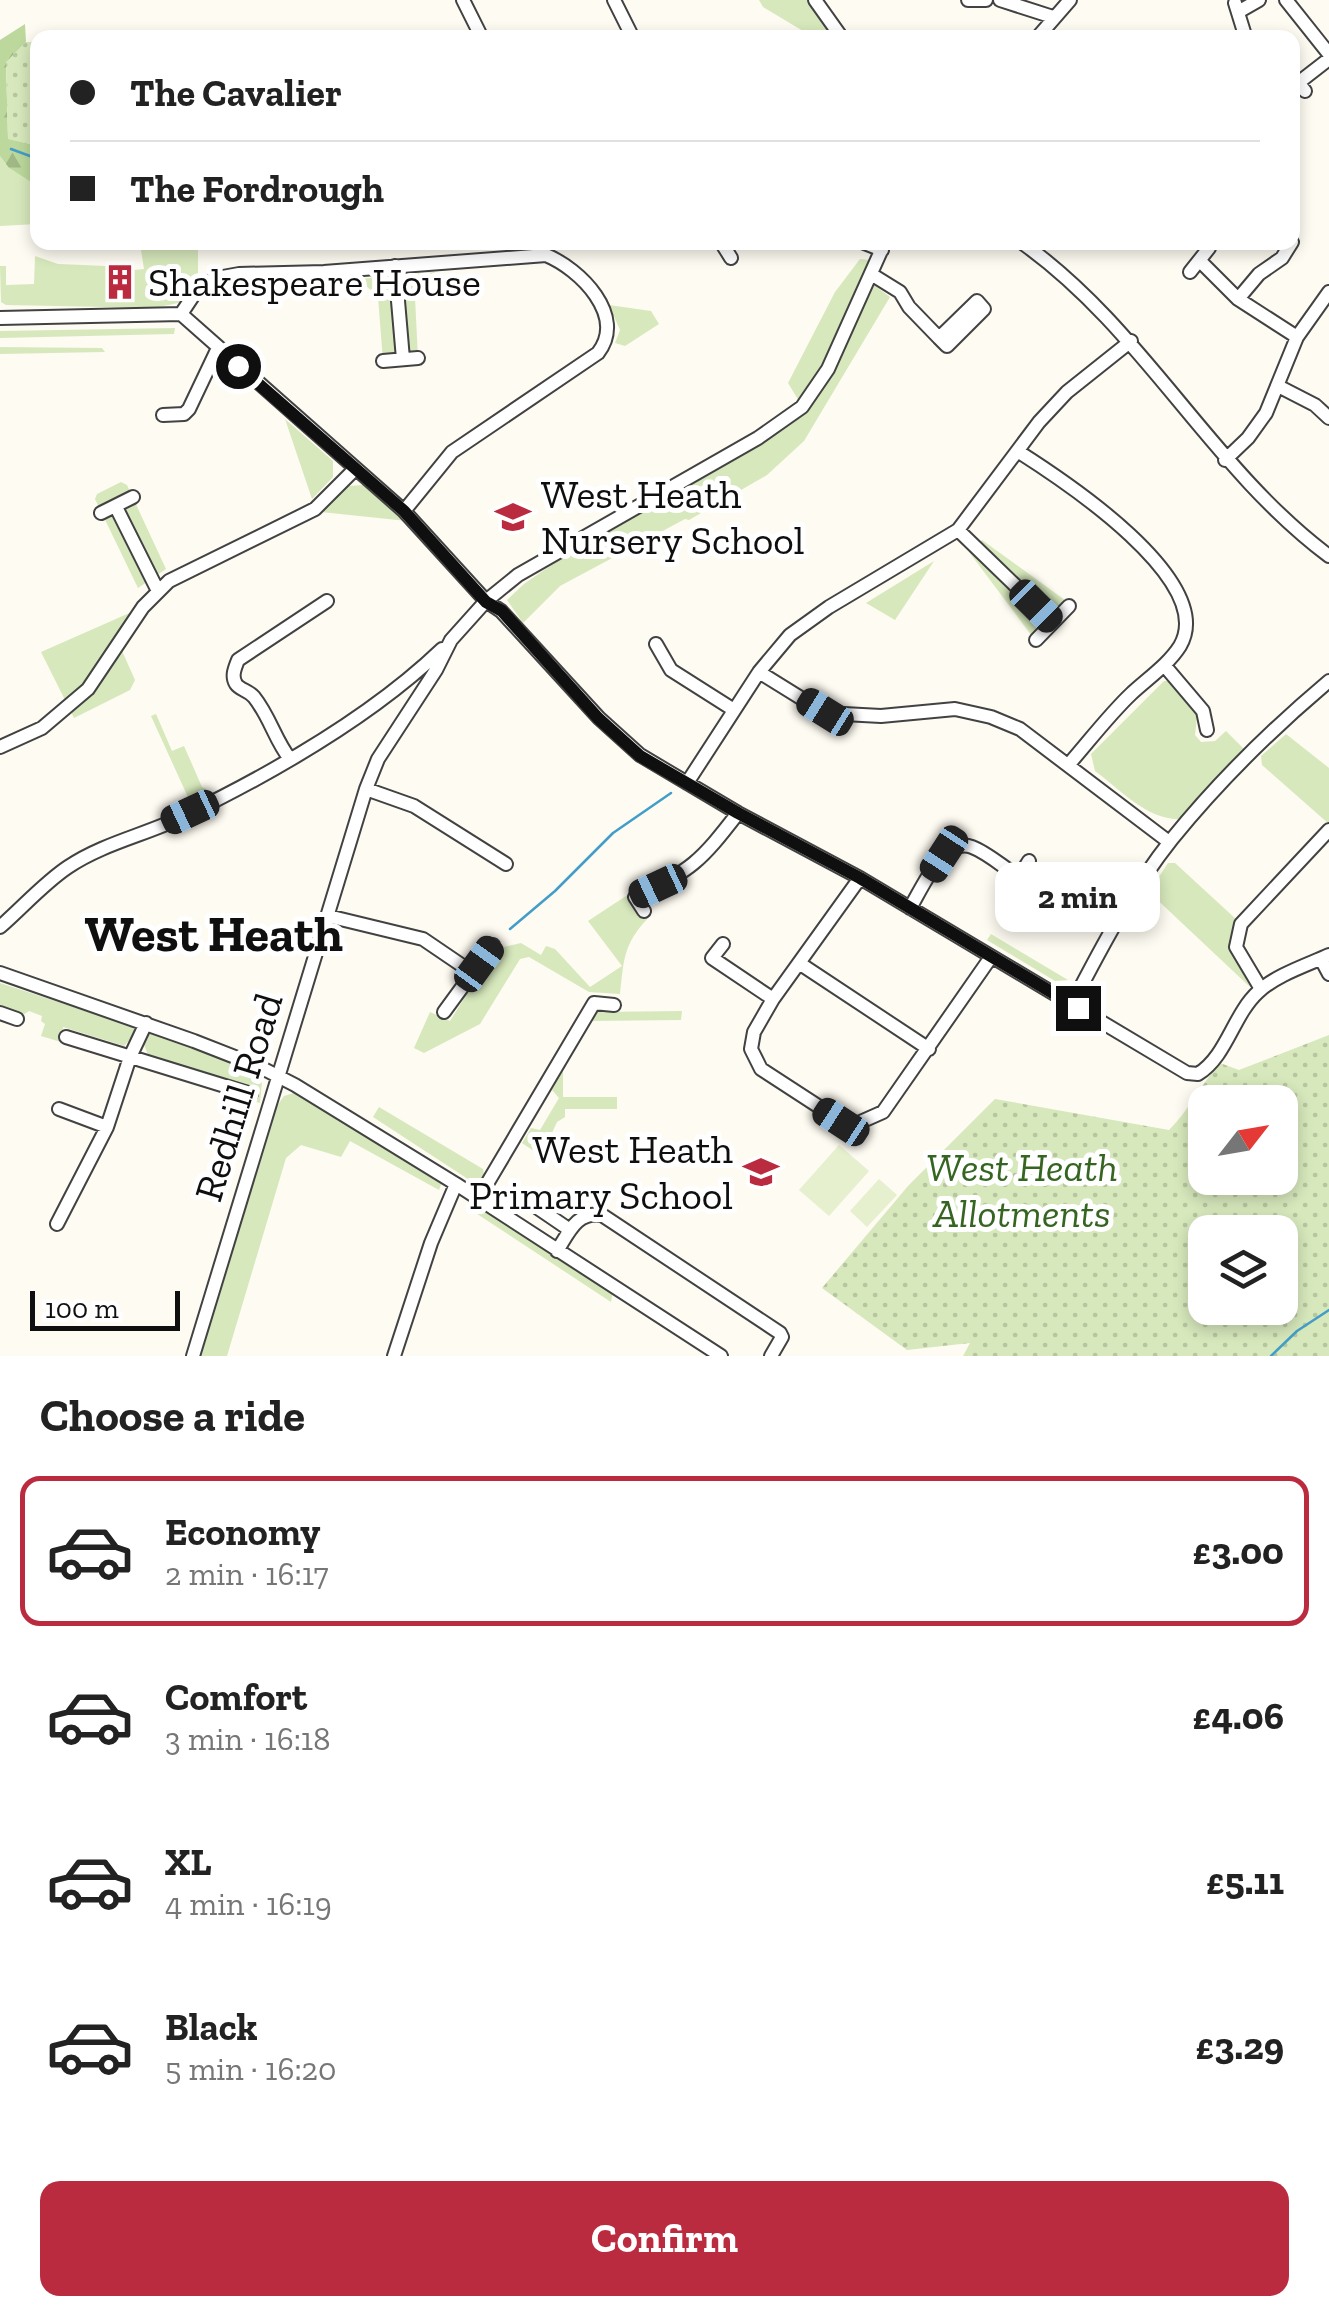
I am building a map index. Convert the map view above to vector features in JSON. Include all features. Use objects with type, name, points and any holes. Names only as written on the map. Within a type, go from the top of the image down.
[{"type":"street","points":[[463,0],[478,30]]},
{"type":"street","points":[[614,0],[629,30]]},
{"type":"street","points":[[815,0],[836,30]]},
{"type":"street","points":[[968,0],[986,0]]},
{"type":"street","points":[[1000,0],[1053,18]]},
{"type":"street","points":[[1043,30],[1070,0]]},
{"type":"street","points":[[1243,30],[1236,7],[1259,0]]},
{"type":"street","points":[[1286,0],[1329,56],[1300,82]]},
{"type":"street","points":[[727,250],[731,258]]},
{"type":"street","name":"Redhill Road","points":[[193,1356],[366,789],[378,758],[436,670],[451,640],[486,602],[547,556],[758,438],[802,407],[828,370],[882,250]]},
{"type":"street","points":[[1032,250],[1130,341],[1225,460],[1329,556]]},
{"type":"street","points":[[1190,272],[1208,250]]},
{"type":"street","points":[[1238,299],[1287,250]]},
{"type":"street","points":[[181,314],[199,287],[239,274],[546,255],[564,262],[582,277],[609,332],[598,353],[452,452],[404,511]]},
{"type":"street","points":[[1200,261],[1238,299],[1297,337]]},
{"type":"street","points":[[395,266],[403,359]]},
{"type":"street","points":[[871,274],[900,292],[908,307],[939,338]]},
{"type":"street","points":[[1225,460],[1266,413],[1297,337],[1329,292]]},
{"type":"street","points":[[0,318],[181,314],[404,511],[486,602],[502,611],[640,756],[860,878],[1187,1073],[1198,1074],[1210,1066],[1246,1006],[1261,989],[1325,957],[1329,974]]},
{"type":"street","points":[[688,783],[778,647],[804,623],[958,530],[1066,392],[1130,341]]},
{"type":"street","points":[[164,431],[162,411],[184,414],[189,409],[218,348]]},
{"type":"street","points":[[383,361],[418,358]]},
{"type":"street","points":[[1278,386],[1315,405],[1329,418]]},
{"type":"street","points":[[1019,452],[1112,516],[1136,540],[1172,586],[1182,606],[1186,630],[1164,665],[1128,696],[1070,763]]},
{"type":"street","points":[[0,746],[42,728],[88,690],[118,642],[158,591],[187,570],[316,509],[355,470]]},
{"type":"street","points":[[102,513],[133,498]]},
{"type":"street","points":[[116,507],[158,591]]},
{"type":"street","points":[[958,530],[1052,622]]},
{"type":"street","points":[[290,760],[273,724],[252,694],[235,694],[234,674],[238,660],[327,601]]},
{"type":"street","points":[[1036,640],[1068,606]]},
{"type":"street","points":[[4,921],[67,867],[94,852],[162,826],[290,760],[406,678],[451,640]]},
{"type":"street","points":[[656,644],[671,670],[734,710]]},
{"type":"street","points":[[1164,665],[1202,711],[1207,730]]},
{"type":"street","points":[[759,672],[825,712],[882,716],[955,709],[991,717],[1020,729],[1070,763],[1170,842]]},
{"type":"street","points":[[406,678],[419,693]]},
{"type":"street","points":[[1072,1004],[1136,891],[1170,842],[1248,753],[1329,680]]},
{"type":"street","points":[[366,789],[414,806],[506,864]]},
{"type":"street","points":[[644,911],[635,897],[692,867],[738,813]]},
{"type":"street","points":[[1261,989],[1236,947],[1242,924],[1329,830]]},
{"type":"street","points":[[910,908],[944,854],[957,846],[971,846],[1016,882],[1029,861]]},
{"type":"street","points":[[860,878],[773,999],[754,1032],[751,1049],[761,1069],[841,1122],[860,1124],[883,1112],[991,956]]},
{"type":"street","points":[[328,916],[423,939],[473,973]]},
{"type":"street","points":[[723,944],[712,958],[773,999]]},
{"type":"street","points":[[444,1012],[492,945]]},
{"type":"street","points":[[798,964],[928,1049]]},
{"type":"street","points":[[1,974],[146,1022],[278,1076],[456,1184],[721,1356]]},
{"type":"street","points":[[478,1199],[594,1003],[614,1005]]},
{"type":"street","points":[[57,1224],[106,1127],[146,1022]]},
{"type":"street","points":[[66,1036],[251,1094]]},
{"type":"street","points":[[59,1108],[106,1127]]},
{"type":"street","points":[[394,1356],[456,1184]]},
{"type":"street","points":[[526,1200],[570,1230]]},
{"type":"street","points":[[557,1250],[579,1218],[596,1213],[612,1220],[780,1333],[772,1356]]},
{"type":"green space","points":[[759,0],[812,0],[833,30],[801,30],[763,7]]},
{"type":"green space","points":[[25,24],[26,42],[6,63],[8,138],[30,144],[30,182],[9,168],[0,156],[0,40]]},
{"type":"green space","points":[[30,42],[30,144],[8,139],[6,62]]},
{"type":"green space","points":[[0,156],[9,168],[30,182],[30,224],[0,226]]},
{"type":"green space","points":[[141,250],[198,250],[198,279],[183,302],[154,308],[1,302],[0,266],[6,266],[6,285],[34,284],[35,256],[58,264],[106,266],[107,294],[134,293],[134,270],[144,269]]},
{"type":"green space","points":[[860,259],[871,260],[825,367],[799,401],[788,383],[835,292]]},
{"type":"green space","points":[[435,272],[415,297],[418,358],[383,361],[378,297],[359,279]]},
{"type":"green space","points":[[874,285],[890,297],[804,441],[767,475],[560,586],[523,623],[507,600],[524,584],[570,552],[804,411],[832,377]]},
{"type":"green space","points":[[609,305],[651,311],[659,324],[625,346],[615,343],[620,330]]},
{"type":"green space","points":[[175,328],[174,334],[0,338],[0,331]]},
{"type":"green space","points":[[0,347],[102,348],[105,352],[0,354]]},
{"type":"green space","points":[[285,419],[333,461],[333,477],[312,499]]},
{"type":"green space","points":[[121,482],[127,485],[166,569],[138,588],[95,499],[97,494]]},
{"type":"green space","points":[[363,485],[407,521],[321,512],[348,486]]},
{"type":"green space","points":[[982,540],[1069,603],[1058,612],[1048,610],[979,545]]},
{"type":"green space","points":[[973,549],[1041,617],[1043,627],[1035,640],[969,552]]},
{"type":"green space","points":[[934,561],[895,620],[866,603]]},
{"type":"green space","points":[[143,607],[118,642],[135,680],[130,690],[74,718],[41,652]]},
{"type":"green space","points":[[1164,681],[1171,681],[1198,708],[1195,735],[1201,742],[1215,741],[1226,731],[1245,750],[1183,819],[1159,815],[1136,803],[1095,771],[1091,754]]},
{"type":"green space","points":[[156,714],[172,751],[184,746],[202,787],[211,792],[208,798],[192,806],[151,716]]},
{"type":"green space","points":[[1286,734],[1329,768],[1329,824],[1262,765],[1261,756]]},
{"type":"green space","points":[[1168,863],[1175,863],[1237,920],[1236,955],[1250,987],[1149,892]]},
{"type":"green space","points":[[626,896],[635,897],[648,918],[626,953],[620,994],[589,992],[529,957],[520,959],[480,1024],[424,1053],[414,1048],[430,1012],[450,1021],[495,949],[521,943],[541,955],[546,946],[555,949],[590,987],[622,966],[588,921]]},
{"type":"green space","points":[[991,934],[1068,980],[1055,981],[987,940]]},
{"type":"green space","points":[[0,983],[123,1023],[136,1033],[124,1046],[63,1027],[61,1042],[41,1036],[45,1024],[42,1016],[0,1008]]},
{"type":"green space","points":[[682,1011],[681,1020],[590,1021],[597,1012]]},
{"type":"green space","points":[[154,1031],[254,1072],[262,1082],[260,1103],[249,1100],[253,1090],[148,1055],[143,1042],[145,1035]]},
{"type":"green space","name":"West Heath Allotments","points":[[1329,1035],[1329,1356],[963,1356],[970,1343],[907,1350],[822,1288],[908,1186],[995,1099],[1169,1130],[1188,1107],[1188,1195],[1298,1195],[1298,1085],[1203,1085],[1220,1063],[1239,1070]]},
{"type":"green space","points":[[563,1070],[563,1097],[617,1097],[617,1109],[565,1109],[565,1117],[557,1122],[551,1135],[555,1141],[544,1158],[522,1143],[531,1128],[540,1130],[559,1098],[552,1090]]},
{"type":"green space","points":[[297,1092],[442,1182],[439,1190],[350,1141],[341,1157],[301,1145],[286,1158],[227,1356],[201,1356],[277,1106],[284,1096]]},
{"type":"green space","points":[[379,1107],[483,1169],[481,1179],[471,1181],[373,1117]]},
{"type":"green space","points":[[839,1145],[869,1171],[829,1216],[799,1190]]},
{"type":"green space","points":[[879,1179],[897,1195],[867,1227],[850,1211]]},
{"type":"green space","points":[[474,1201],[613,1292],[611,1302],[468,1208]]},
{"type":"waterway","points":[[11,149],[30,156]]},
{"type":"waterway","points":[[510,929],[613,833],[671,793]]},
{"type":"waterway","points":[[1271,1356],[1297,1331],[1329,1310]]},
{"type":"place","name":"Shakespeare House","points":[[120,282]]},
{"type":"place","name":"West Heath Nursery School","points":[[513,517]]},
{"type":"place","name":"West Heath Primary School","points":[[761,1172]]},
{"type":"district","name":"West Heath","points":[[214,933]]},
{"type":"route","points":[[238,366],[404,511],[486,602],[502,611],[598,718],[640,756],[860,878],[1078,1008]]}]
